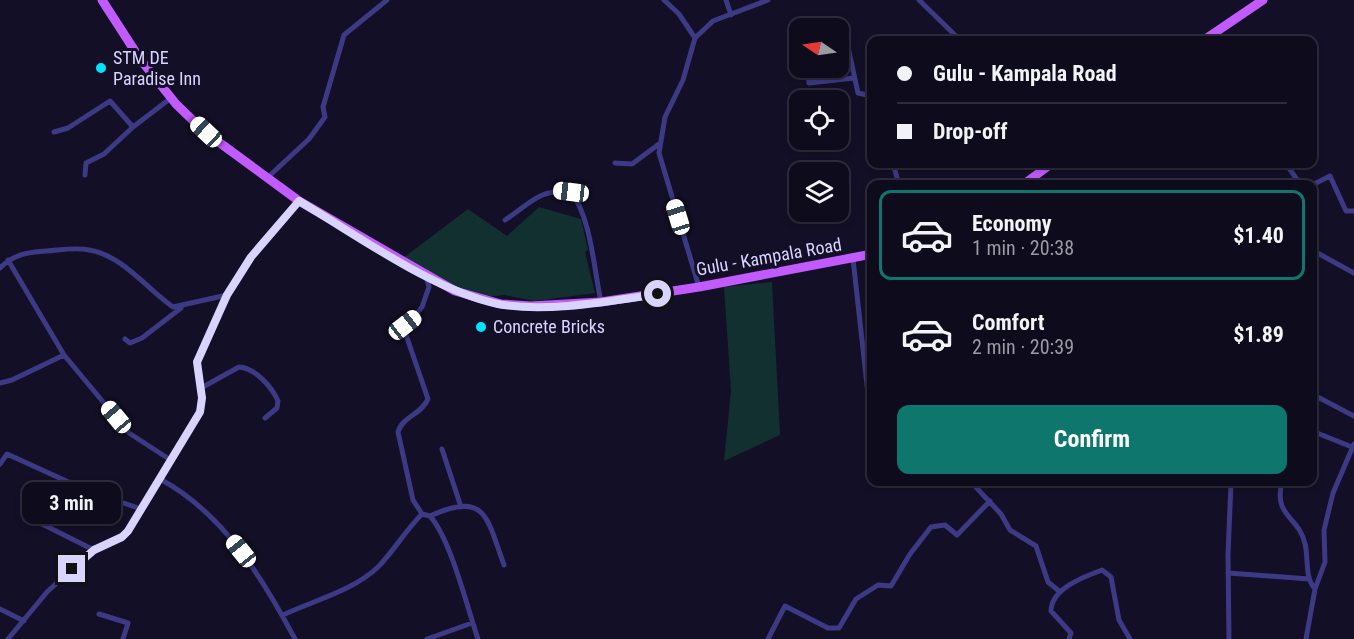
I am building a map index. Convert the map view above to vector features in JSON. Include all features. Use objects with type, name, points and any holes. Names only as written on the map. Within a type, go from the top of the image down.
[{"type":"main road","name":"Gulu - Kampala Road","points":[[102,0],[140,59],[171,98],[206,132],[266,179],[299,201],[455,291],[501,304],[531,306],[601,302],[699,287],[867,255]]},
{"type":"main road","points":[[1210,36],[1263,0]]},
{"type":"main road","points":[[1029,180],[1046,168]]},
{"type":"street","points":[[266,179],[309,139],[326,117],[322,107],[344,35],[387,0]]},
{"type":"street","points":[[664,0],[679,15],[694,38]]},
{"type":"street","points":[[726,0],[731,15]]},
{"type":"street","points":[[699,287],[659,153],[665,117],[683,80],[694,38],[713,21],[768,0]]},
{"type":"street","points":[[919,0],[956,36]]},
{"type":"street","points":[[849,51],[859,95],[867,96]]},
{"type":"street","points":[[809,78],[809,83],[855,78]]},
{"type":"street","points":[[85,175],[86,163],[104,154],[133,127],[171,98]]},
{"type":"street","points":[[54,132],[68,128],[110,101],[133,127]]},
{"type":"street","points":[[615,163],[632,164],[659,144]]},
{"type":"street","points":[[1289,168],[1297,180]]},
{"type":"street","points":[[1317,183],[1330,176],[1346,211],[1354,211]]},
{"type":"street","points":[[505,220],[540,194],[555,190],[571,192],[578,201],[584,216],[601,302]]},
{"type":"street","points":[[9,639],[47,592],[94,550],[125,535],[160,479],[169,459],[180,449],[197,418],[202,402],[197,362],[227,295],[251,257],[299,201]]},
{"type":"street","points":[[0,268],[8,260],[31,252],[77,249],[97,252],[137,277],[173,307],[183,307],[227,295]]},
{"type":"street","points":[[1317,253],[1354,273]]},
{"type":"street","points":[[853,259],[867,385]]},
{"type":"street","points":[[8,260],[64,356],[129,433],[169,459]]},
{"type":"street","points":[[426,276],[429,287],[422,307],[404,329],[428,399],[422,408],[398,429],[413,500],[422,514],[430,516],[460,504],[476,509],[485,515],[504,565]]},
{"type":"street","points":[[125,339],[130,343],[142,338],[183,307]]},
{"type":"street","points":[[0,383],[12,380],[64,356]]},
{"type":"street","points":[[201,388],[239,367],[245,368],[262,380],[278,401],[277,408],[266,418]]},
{"type":"street","points":[[1317,397],[1354,416]]},
{"type":"street","points":[[1306,639],[1315,589],[1325,562],[1324,530],[1333,493],[1353,445],[1317,433]]},
{"type":"street","points":[[442,449],[460,504]]},
{"type":"street","points":[[0,464],[7,454],[86,490],[141,509]]},
{"type":"street","points":[[160,479],[190,498],[215,520],[241,551],[295,639]]},
{"type":"street","points":[[975,486],[990,501],[1010,530],[1036,546],[1048,582],[1059,591]]},
{"type":"street","points":[[1229,639],[1228,573],[1231,486]]},
{"type":"street","points":[[1281,486],[1280,505],[1304,539],[1309,579],[1315,589]]},
{"type":"street","points":[[768,639],[785,606],[828,628],[839,628],[856,599],[878,585],[891,586],[910,554],[931,527],[945,525],[957,536],[990,501]]},
{"type":"street","points":[[282,615],[365,577],[378,567],[406,529],[422,514]]},
{"type":"street","points":[[430,516],[460,582],[478,639]]},
{"type":"street","points":[[30,518],[94,550]]},
{"type":"street","points":[[1070,639],[1071,633],[1050,609],[1059,591],[1099,571],[1107,572],[1113,586],[1119,621],[1130,639]]},
{"type":"street","points":[[1228,573],[1309,579]]},
{"type":"street","points":[[0,609],[24,621]]},
{"type":"street","points":[[99,614],[128,623],[123,639]]},
{"type":"street","points":[[427,639],[472,623]]},
{"type":"green space","points":[[539,207],[581,219],[588,250],[585,252],[595,293],[535,301],[504,295],[486,297],[447,284],[402,259],[468,209],[507,236]]},
{"type":"green space","points":[[772,282],[780,435],[724,461],[731,391],[724,287]]},
{"type":"place","name":"STM DE Paradise Inn","points":[[101,68]]},
{"type":"place","name":"Concrete Bricks","points":[[481,327]]},
{"type":"route","points":[[72,569],[94,550],[122,537],[128,531],[160,479],[169,459],[180,449],[194,426],[202,402],[197,377],[197,362],[213,331],[227,295],[242,269],[263,241],[299,201],[426,276],[455,291],[482,300],[531,306],[601,302],[658,294]]}]
